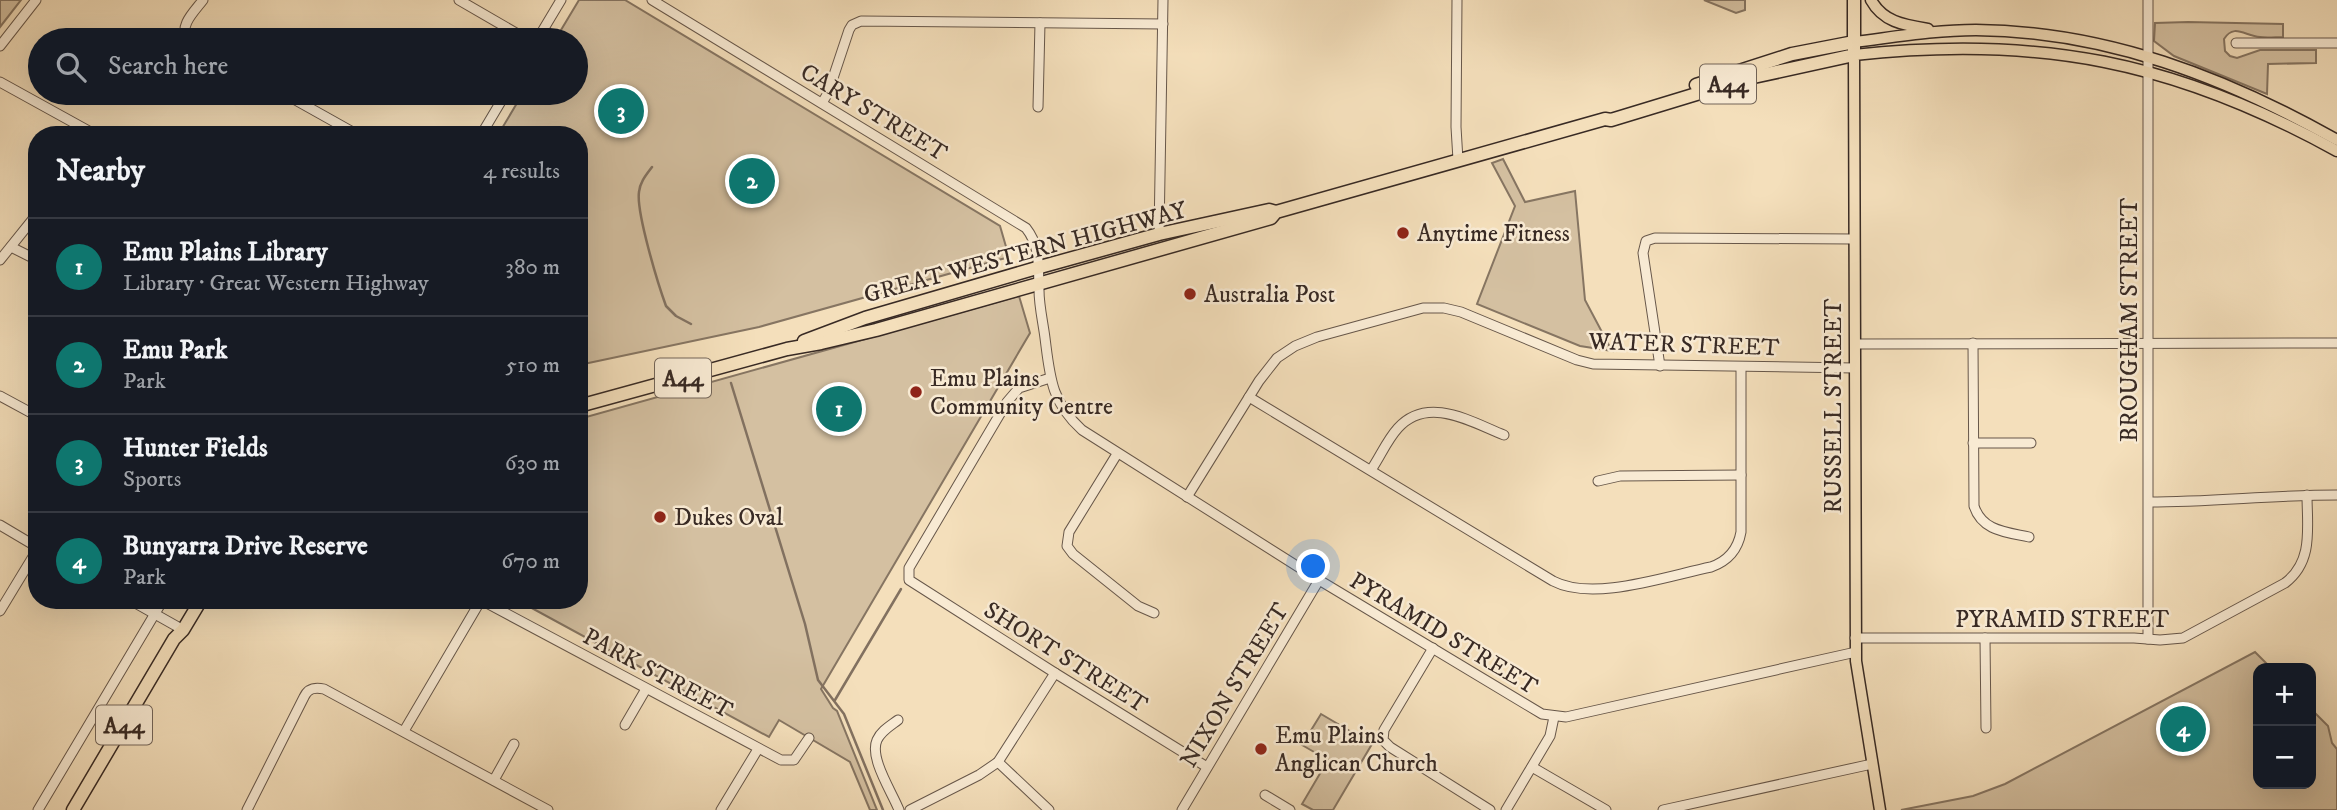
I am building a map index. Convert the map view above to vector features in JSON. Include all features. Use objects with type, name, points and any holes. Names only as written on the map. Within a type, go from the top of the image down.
[{"type":"highway","name":"RUSSELL STREET","points":[[1854,0],[1854,48]]},
{"type":"highway","name":"GREAT WESTERN HIGHWAY","points":[[788,349],[865,318],[1040,267],[1158,234],[1269,210],[1276,212],[1605,119],[1610,115],[1791,54],[1854,48]]},
{"type":"highway","name":"GREAT WESTERN HIGHWAY","points":[[588,404],[788,349],[876,330],[1271,218],[1276,212]]},
{"type":"highway","name":"A44","points":[[74,810],[189,609]]},
{"type":"highway","name":"A44","points":[[176,633],[183,630],[196,609]]},
{"type":"main road","points":[[1871,0],[1878,11],[1889,19],[1939,32]]},
{"type":"main road","name":"GREAT WESTERN HIGHWAY","points":[[1854,48],[1939,32],[1977,30],[2031,33],[2100,44],[2190,69],[2237,88],[2337,140]]},
{"type":"main road","name":"GREAT WESTERN HIGHWAY","points":[[1854,48],[2029,50],[2088,57],[2146,70],[2214,92],[2337,151]]},
{"type":"main road","name":"RUSSELL STREET","points":[[1854,48],[1855,638],[1858,683],[1880,810]]},
{"type":"street","points":[[0,46],[36,0]]},
{"type":"street","points":[[185,28],[203,0]]},
{"type":"street","points":[[459,0],[507,28]]},
{"type":"street","points":[[544,28],[561,0]]},
{"type":"street","name":"CARY STREET","points":[[652,0],[1021,224],[1033,238],[1040,267],[1039,283]]},
{"type":"street","points":[[1158,234],[1163,0]]},
{"type":"street","points":[[1457,0],[1458,160]]},
{"type":"street","name":"BROUGHAM STREET","points":[[2148,0],[2148,639]]},
{"type":"street","points":[[822,103],[828,93],[849,30],[856,22],[1163,24]]},
{"type":"street","points":[[1038,107],[1040,23]]},
{"type":"street","points":[[2236,43],[2337,43]]},
{"type":"street","points":[[0,82],[28,97]]},
{"type":"street","points":[[42,105],[80,126]]},
{"type":"street","points":[[304,105],[342,126]]},
{"type":"street","points":[[486,126],[499,105]]},
{"type":"street","points":[[0,260],[28,226]]},
{"type":"street","points":[[1660,366],[1643,253],[1646,241],[1655,238],[1853,239]]},
{"type":"street","points":[[11,247],[28,256]]},
{"type":"street","name":"PYRAMID STREET","points":[[1039,283],[1053,392],[1065,413],[1089,436],[1542,715],[1566,717],[1856,652]]},
{"type":"street","name":"WATER STREET","points":[[1187,497],[1270,366],[1295,346],[1317,337],[1423,308],[1444,308],[1461,312],[1585,362],[1660,366],[1855,368]]},
{"type":"street","points":[[1855,344],[2337,343]]},
{"type":"street","points":[[1973,344],[1973,499],[1976,513],[1991,528],[2029,537]]},
{"type":"street","points":[[1249,397],[1553,581],[1572,589],[1587,591],[1711,567],[1728,558],[1737,546],[1741,532],[1741,367]]},
{"type":"street","name":"SHORT STREET","points":[[1050,378],[1026,385],[1010,397],[909,568],[908,578],[915,586],[1207,767]]},
{"type":"street","points":[[0,396],[28,411]]},
{"type":"street","points":[[1371,470],[1398,428],[1409,419],[1424,413],[1450,414],[1504,435]]},
{"type":"street","points":[[1973,443],[2031,443]]},
{"type":"street","points":[[1117,454],[1069,532],[1067,546],[1073,554],[1138,606],[1154,613]]},
{"type":"street","points":[[1598,481],[1620,476],[1741,475]]},
{"type":"street","name":"PYRAMID STREET","points":[[1855,638],[2183,638],[2291,578],[2306,555],[2307,495]]},
{"type":"street","points":[[2149,502],[2213,502],[2337,495]]},
{"type":"street","points":[[0,524],[28,543]]},
{"type":"street","points":[[0,611],[28,564]]},
{"type":"street","name":"NIXON STREET","points":[[1182,810],[1319,580]]},
{"type":"street","points":[[145,609],[176,633]]},
{"type":"street","points":[[38,810],[157,609]]},
{"type":"street","points":[[404,731],[476,609]]},
{"type":"street","name":"PARK STREET","points":[[498,609],[781,760],[791,761],[798,756],[809,738]]},
{"type":"street","points":[[1985,638],[1986,728]]},
{"type":"street","points":[[1433,648],[1384,730],[1383,740],[1490,810]]},
{"type":"street","points":[[910,810],[979,775],[998,762],[1055,673]]},
{"type":"street","points":[[247,810],[304,697],[311,689],[324,689],[548,810]]},
{"type":"street","points":[[625,725],[646,689]]},
{"type":"street","points":[[1506,810],[1552,733],[1554,717]]},
{"type":"street","points":[[898,720],[878,737],[875,753],[899,810]]},
{"type":"street","points":[[494,780],[514,744]]},
{"type":"street","points":[[721,810],[758,749]]},
{"type":"street","points":[[998,762],[1049,810]]},
{"type":"street","points":[[1663,810],[1872,764]]},
{"type":"street","points":[[1532,767],[1606,810]]},
{"type":"street","points":[[1265,795],[1290,810]]},
{"type":"shaded area","points":[[0,0],[21,0],[0,27]]},
{"type":"shaded area","points":[[579,0],[625,0],[1000,226],[1009,257],[759,327],[588,363],[588,126],[503,126],[516,105],[588,105],[588,28],[562,28]]},
{"type":"shaded area","points":[[1704,0],[1745,0],[1745,10],[1736,13]]},
{"type":"shaded area","points":[[2155,23],[2283,24],[2283,37],[2232,32],[2224,39],[2225,51],[2237,58],[2260,50],[2316,50],[2316,63],[2268,64],[2267,94],[2174,56],[2154,41]]},
{"type":"shaded area","points":[[1503,159],[1525,202],[1575,191],[1585,300],[1612,351],[1580,346],[1477,304],[1515,206],[1492,163]]},
{"type":"shaded area","points":[[1019,296],[1030,333],[821,689],[837,711],[877,810],[870,810],[850,762],[779,720],[769,737],[534,609],[588,609],[588,416]]},
{"type":"shaded area","points":[[2255,652],[2266,663],[2253,663],[2253,789],[2316,789],[2316,714],[2328,726],[2332,743],[2337,749],[2337,810],[1901,810],[1973,796],[2005,784]]},
{"type":"shaded area","points":[[1321,714],[1372,744],[1333,810],[1313,810],[1302,804],[1328,760],[1302,745]]},
{"type":"waterway","points":[[652,167],[639,192],[648,248],[666,306],[676,316],[691,324]]},
{"type":"waterway","points":[[731,383],[805,624],[818,680],[844,714],[883,810]]},
{"type":"waterway","points":[[835,700],[901,589]]},
{"type":"place","name":"Hunter Fields","points":[[621,111]]},
{"type":"place","name":"Emu Park","points":[[752,181]]},
{"type":"place","name":"Anytime Fitness","points":[[1403,233]]},
{"type":"place","name":"Australia Post","points":[[1190,294]]},
{"type":"place","name":"Emu Plains Community Centre","points":[[916,392]]},
{"type":"place","name":"Emu Plains Library","points":[[839,409]]},
{"type":"place","name":"Dukes Oval","points":[[660,517]]},
{"type":"place","name":"Bunyarra Drive Reserve","points":[[2183,729]]},
{"type":"place","name":"Emu Plains Anglican Church","points":[[1261,749]]}]
